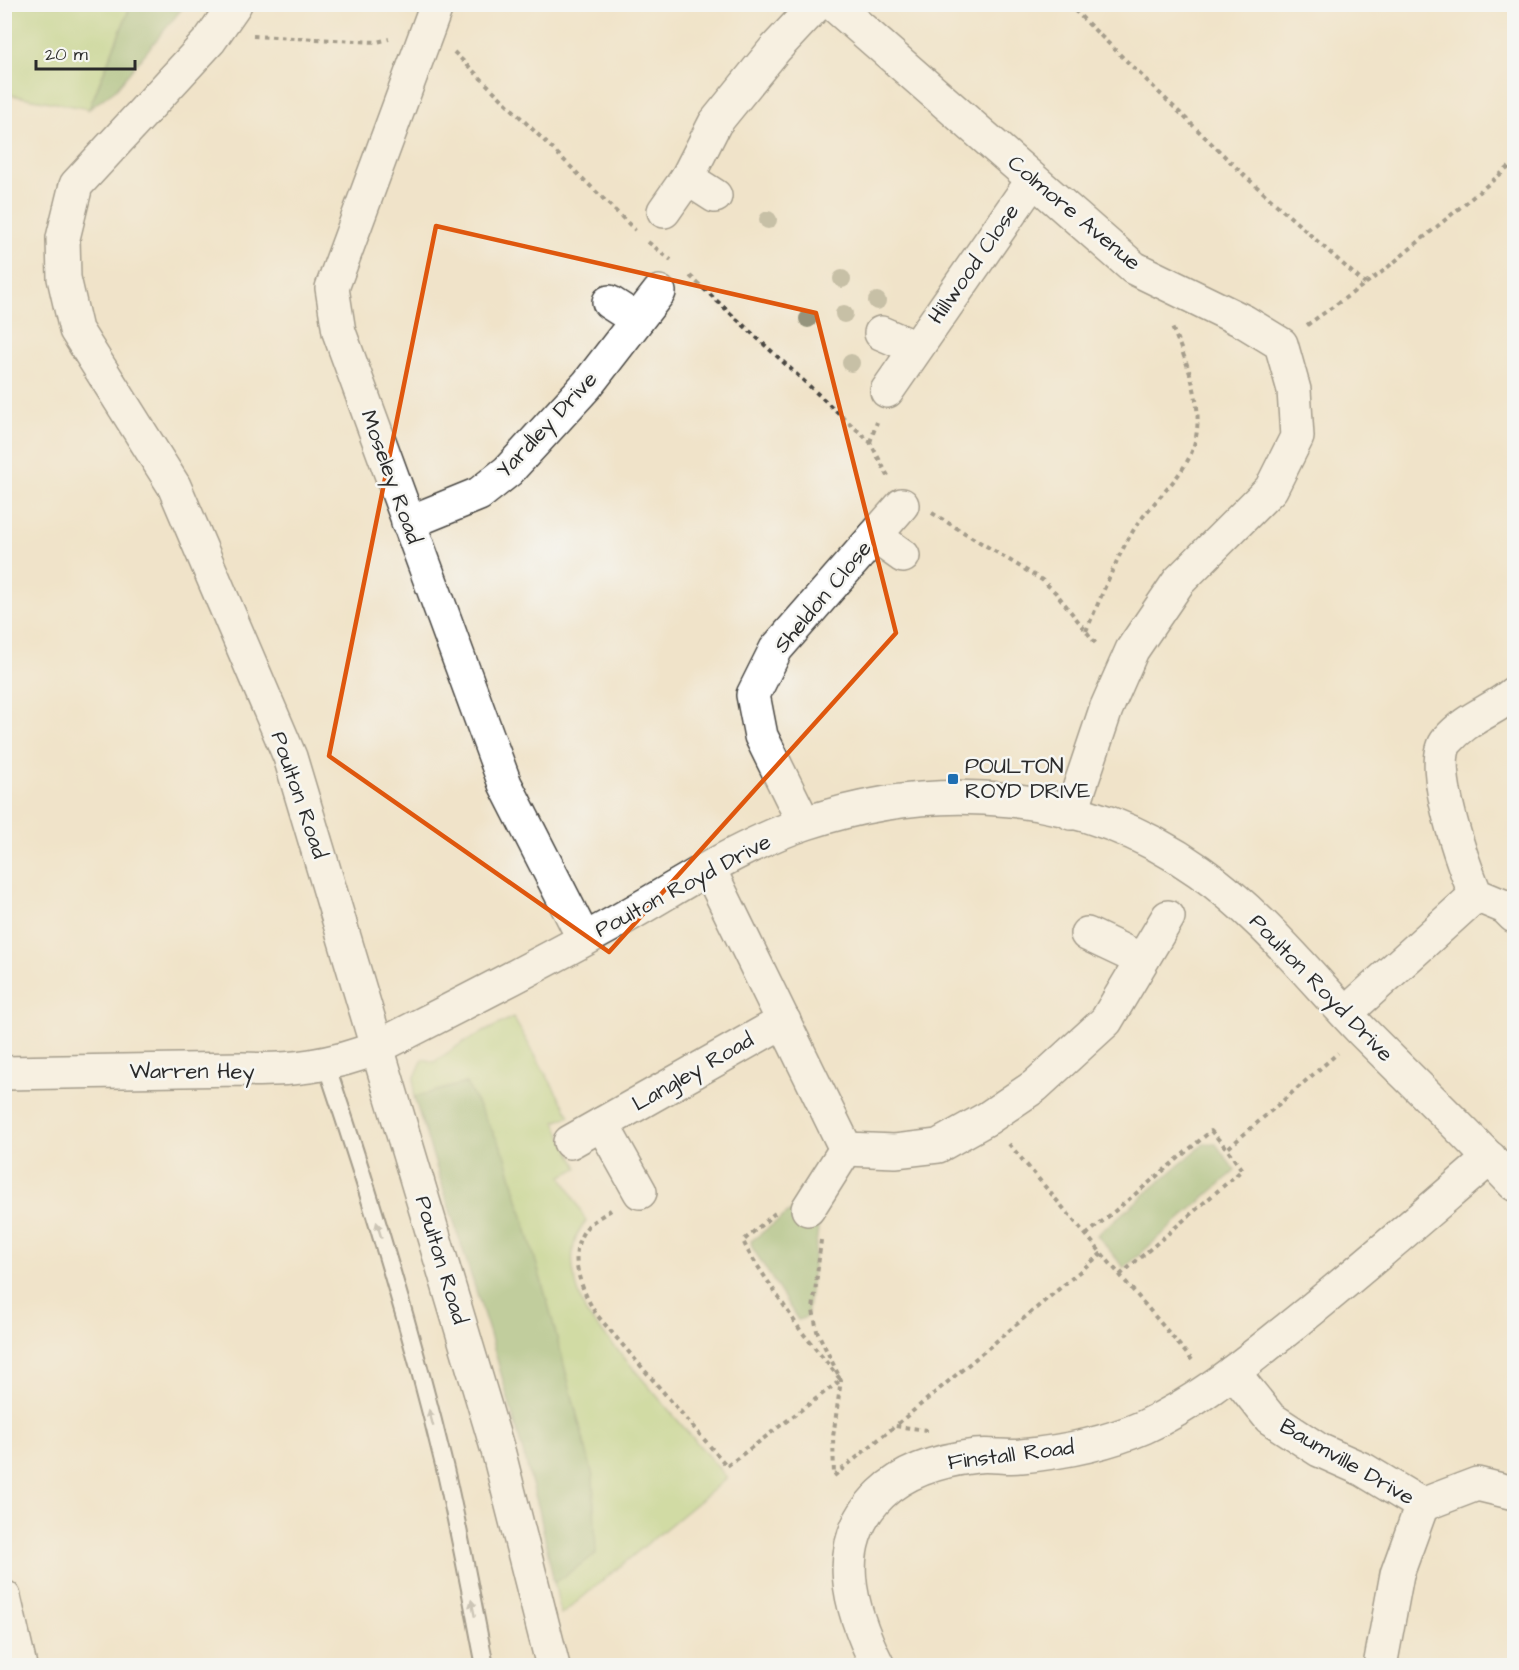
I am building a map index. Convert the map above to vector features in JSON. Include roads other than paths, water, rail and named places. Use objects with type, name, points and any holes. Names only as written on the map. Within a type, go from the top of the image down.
[{"type":"street","name":"Poulton Road","points":[[235,4],[214,33],[76,185],[63,238],[64,278],[76,330],[174,486],[290,757],[499,1454],[553,1665]]},
{"type":"street","points":[[664,211],[687,178],[715,123],[775,49],[817,4]]},
{"type":"street","name":"Colmore Avenue","points":[[833,4],[1134,268],[1245,322],[1281,344],[1294,390],[1297,437],[1271,489],[1179,581],[1132,650],[1106,709],[1071,813]]},
{"type":"street","name":"Moseley Road","points":[[432,18],[332,288],[339,332],[505,784],[584,939]]},
{"type":"street","points":[[687,178],[715,196]]},
{"type":"street","name":"Hillwood Close","points":[[887,391],[1033,180]]},
{"type":"street","name":"Yardley Drive","points":[[408,523],[479,494],[508,471],[587,386],[659,292]]},
{"type":"street","points":[[609,302],[637,320]]},
{"type":"street","name":"Hillwood Close","points":[[881,333],[916,348]]},
{"type":"street","name":"Sheldon Close","points":[[804,823],[761,736],[753,695],[776,649],[902,505]]},
{"type":"street","name":"Sheldon Close","points":[[875,536],[903,556]]},
{"type":"street","points":[[1515,693],[1462,725],[1445,743],[1441,770],[1451,822],[1476,895],[1505,907],[1515,916]]},
{"type":"street","name":"Poulton Royd Drive","points":[[376,1048],[584,939],[731,855],[804,823],[882,802],[952,796],[1024,799],[1125,828],[1198,871],[1276,937],[1355,1022],[1515,1184]]},
{"type":"street","points":[[709,869],[846,1149]]},
{"type":"street","points":[[1355,1022],[1476,895]]},
{"type":"street","points":[[846,1149],[895,1151],[938,1146],[988,1118],[1035,1086],[1106,1021],[1140,959],[1168,917]]},
{"type":"street","points":[[1087,934],[1140,959]]},
{"type":"street","name":"Langley Road","points":[[570,1142],[784,1021]]},
{"type":"street","name":"Warren Hey","points":[[4,1073],[241,1069],[280,1071],[343,1061],[376,1048]]},
{"type":"street","points":[[602,1124],[640,1192]]},
{"type":"street","points":[[808,1209],[846,1149]]},
{"type":"street","name":"Finstall Road","points":[[878,1665],[865,1639],[850,1596],[848,1560],[860,1522],[880,1495],[909,1474],[931,1465],[977,1455],[1017,1457],[1074,1450],[1143,1427],[1223,1379],[1304,1316],[1490,1158]]},
{"type":"street","name":"Baumville Drive","points":[[1223,1379],[1270,1418],[1319,1450],[1364,1470],[1422,1505],[1478,1484],[1515,1493]]},
{"type":"street","points":[[1380,1665],[1397,1574],[1422,1505]]},
{"type":"street","points":[[4,1596],[20,1665]]},
{"type":"lane","points":[[326,1064],[409,1334],[445,1470],[485,1665]]},
{"type":"place","name":"POULTON ROYD DRIVE","points":[[953,779]]}]
